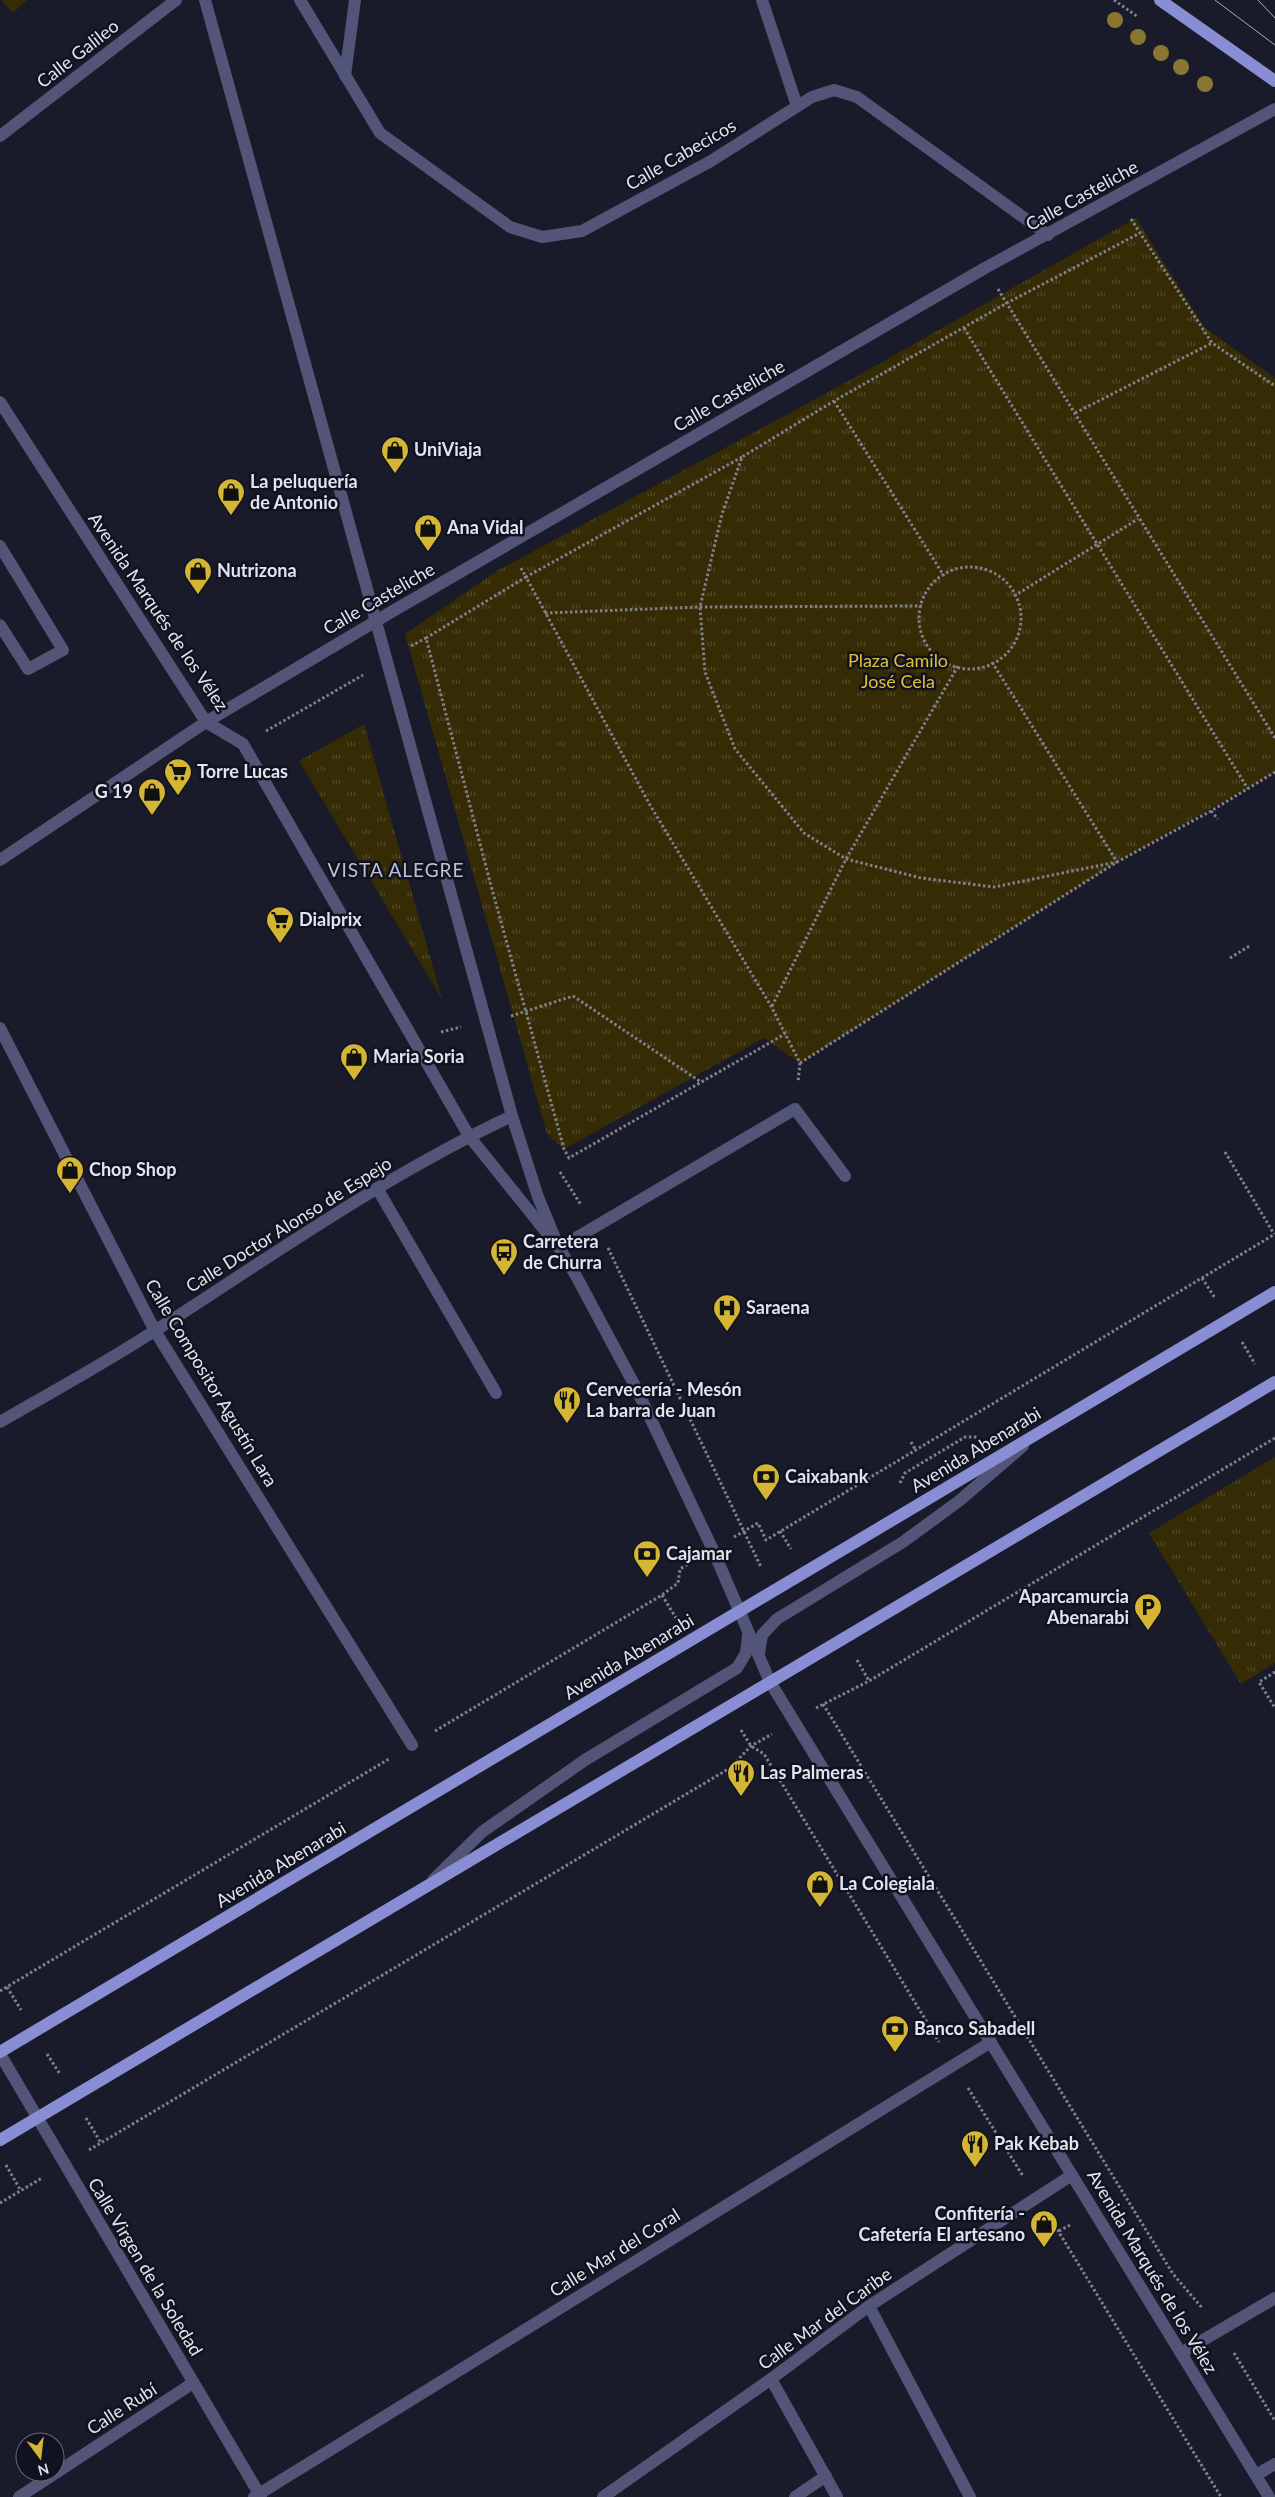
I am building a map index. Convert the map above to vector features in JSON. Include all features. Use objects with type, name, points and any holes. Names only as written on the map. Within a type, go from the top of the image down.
[{"type":"main road","points":[[1160,0],[1275,81]]},
{"type":"main road","name":"Avenida Abenarabi","points":[[0,2053],[1275,1292]]},
{"type":"main road","points":[[0,2140],[1275,1382]]},
{"type":"street","name":"Calle Galileo","points":[[0,136],[176,0]]},
{"type":"street","points":[[205,0],[512,1116],[538,1197],[559,1248],[795,1109],[845,1176]]},
{"type":"street","name":"Calle Cabecicos","points":[[300,0],[380,133],[510,228],[542,237],[582,231],[711,161],[812,97],[834,90],[857,97],[1048,235]]},
{"type":"street","points":[[346,76],[356,0]]},
{"type":"street","points":[[762,0],[797,106]]},
{"type":"street","name":"Calle Casteliche","points":[[0,860],[206,722],[375,622],[985,268],[1275,109]]},
{"type":"street","name":"Avenida Marqués de los Vélez","points":[[0,402],[206,722],[243,744],[469,1136],[559,1248],[635,1386],[713,1550],[770,1682],[1269,2497]]},
{"type":"street","points":[[0,546],[64,650],[28,669],[0,625]]},
{"type":"street","name":"Calle Compositor Agustín Lara","points":[[0,1028],[155,1331],[412,1745]]},
{"type":"street","name":"Calle Doctor Alonso de Espejo","points":[[0,1422],[155,1331],[377,1188],[469,1136],[512,1116]]},
{"type":"street","points":[[377,1188],[496,1394]]},
{"type":"street","points":[[760,1658],[759,1642],[762,1635],[777,1619],[902,1542],[959,1501],[1036,1434]]},
{"type":"street","points":[[426,1887],[482,1832],[585,1760],[737,1668],[746,1653],[747,1630]]},
{"type":"street","name":"Calle Mar del Coral","points":[[258,2496],[991,2042]]},
{"type":"street","name":"Calle Virgen de la Soledad","points":[[0,2053],[258,2496]]},
{"type":"street","name":"Calle Mar del Caribe","points":[[603,2497],[771,2379],[869,2306],[1072,2175]]},
{"type":"street","points":[[1181,2354],[1275,2298]]},
{"type":"street","points":[[869,2306],[970,2497]]},
{"type":"street","points":[[771,2379],[837,2497]]},
{"type":"street","name":"Calle Rubí","points":[[19,2497],[193,2383]]},
{"type":"street","points":[[1256,2475],[1275,2464]]},
{"type":"street","points":[[795,2497],[826,2476]]},
{"type":"path","points":[[1116,197],[1212,343],[1275,386]]},
{"type":"path","points":[[243,744],[426,638],[526,577],[742,457],[834,401],[1007,303],[1140,233]]},
{"type":"path","points":[[985,268],[1138,519],[1275,738]]},
{"type":"path","points":[[964,328],[1248,789]]},
{"type":"path","points":[[1075,413],[1212,343]]},
{"type":"path","points":[[834,401],[944,576]]},
{"type":"path","points":[[742,457],[722,514],[700,606],[705,672],[735,749],[804,833],[846,859],[921,878],[994,887],[1117,862]]},
{"type":"path","points":[[1014,596],[1138,519]]},
{"type":"path","points":[[507,545],[650,805],[772,1006],[800,1063],[1117,862],[1211,811],[1275,772]]},
{"type":"path","points":[[976,567],[992,572],[1006,582],[1014,596],[1021,610],[1021,626],[1016,642],[1006,655],[982,668],[969,669],[945,663],[935,656],[921,634],[919,620],[925,594],[933,583],[959,568],[976,567]]},
{"type":"path","points":[[545,614],[700,606],[922,606]]},
{"type":"path","points":[[426,638],[526,1012],[564,1149],[569,1158],[785,1034]]},
{"type":"path","points":[[992,662],[1117,862]]},
{"type":"path","points":[[772,1006],[846,859],[958,666]]},
{"type":"path","points":[[1211,811],[1218,819]]},
{"type":"path","points":[[1230,958],[1251,945]]},
{"type":"path","points":[[413,1038],[526,1012],[573,996],[701,1082]]},
{"type":"path","points":[[0,1991],[662,1596],[678,1583],[680,1569],[743,1531],[758,1524],[766,1540],[1274,1234],[1225,1152]]},
{"type":"path","points":[[558,1170],[610,1252],[762,1569]]},
{"type":"path","points":[[0,2203],[730,1768],[751,1746],[794,1720],[869,1681],[1275,1438]]},
{"type":"path","points":[[911,1442],[916,1449]]},
{"type":"path","points":[[1275,1672],[1259,1682],[1275,1708]]},
{"type":"path","points":[[824,1704],[1173,2274],[1220,2330],[1275,2421]]},
{"type":"path","points":[[7,1987],[101,2143]]},
{"type":"path","points":[[4,2162],[21,2191]]},
{"type":"green space","points":[[1,0],[27,0],[13,13]]},
{"type":"green space","name":"Plaza Camilo José Cela","points":[[1136,218],[1205,328],[1275,378],[1275,772],[1117,862],[800,1063],[764,1038],[564,1149],[547,1134],[405,634],[497,571],[838,387]]},
{"type":"green space","points":[[364,724],[442,999],[299,761]]},
{"type":"green space","points":[[1275,1457],[1275,1663],[1241,1684],[1149,1533]]},
{"type":"tram line","points":[[1215,0],[1275,45]]},
{"type":"tram line","points":[[1258,0],[1275,18]]},
{"type":"place","name":"UniViaja","points":[[395,474]]},
{"type":"place","name":"La peluquería de Antonio","points":[[231,516]]},
{"type":"place","name":"Ana Vidal","points":[[428,552]]},
{"type":"place","name":"Nutrizona","points":[[198,595]]},
{"type":"place","name":"Torre Lucas","points":[[178,796]]},
{"type":"place","name":"G 19","points":[[152,816]]},
{"type":"place","name":"Dialprix","points":[[280,944]]},
{"type":"place","name":"Maria Soria","points":[[354,1081]]},
{"type":"place","name":"Chop Shop","points":[[70,1194]]},
{"type":"place","name":"Carretera de Churra","points":[[504,1276]]},
{"type":"place","name":"Saraena","points":[[727,1332]]},
{"type":"place","name":"Cervecería - Mesón La barra de Juan","points":[[567,1424]]},
{"type":"place","name":"Caixabank","points":[[766,1501]]},
{"type":"place","name":"Cajamar","points":[[647,1578]]},
{"type":"place","name":"Aparcamurcia Abenarabi","points":[[1148,1631]]},
{"type":"place","name":"Las Palmeras","points":[[741,1797]]},
{"type":"place","name":"La Colegiala","points":[[820,1908]]},
{"type":"place","name":"Banco Sabadell","points":[[895,2053]]},
{"type":"place","name":"Pak Kebab","points":[[975,2168]]},
{"type":"place","name":"Confitería - Cafetería El artesano","points":[[1044,2248]]},
{"type":"district","name":"VISTA ALEGRE","points":[[396,870]]}]
